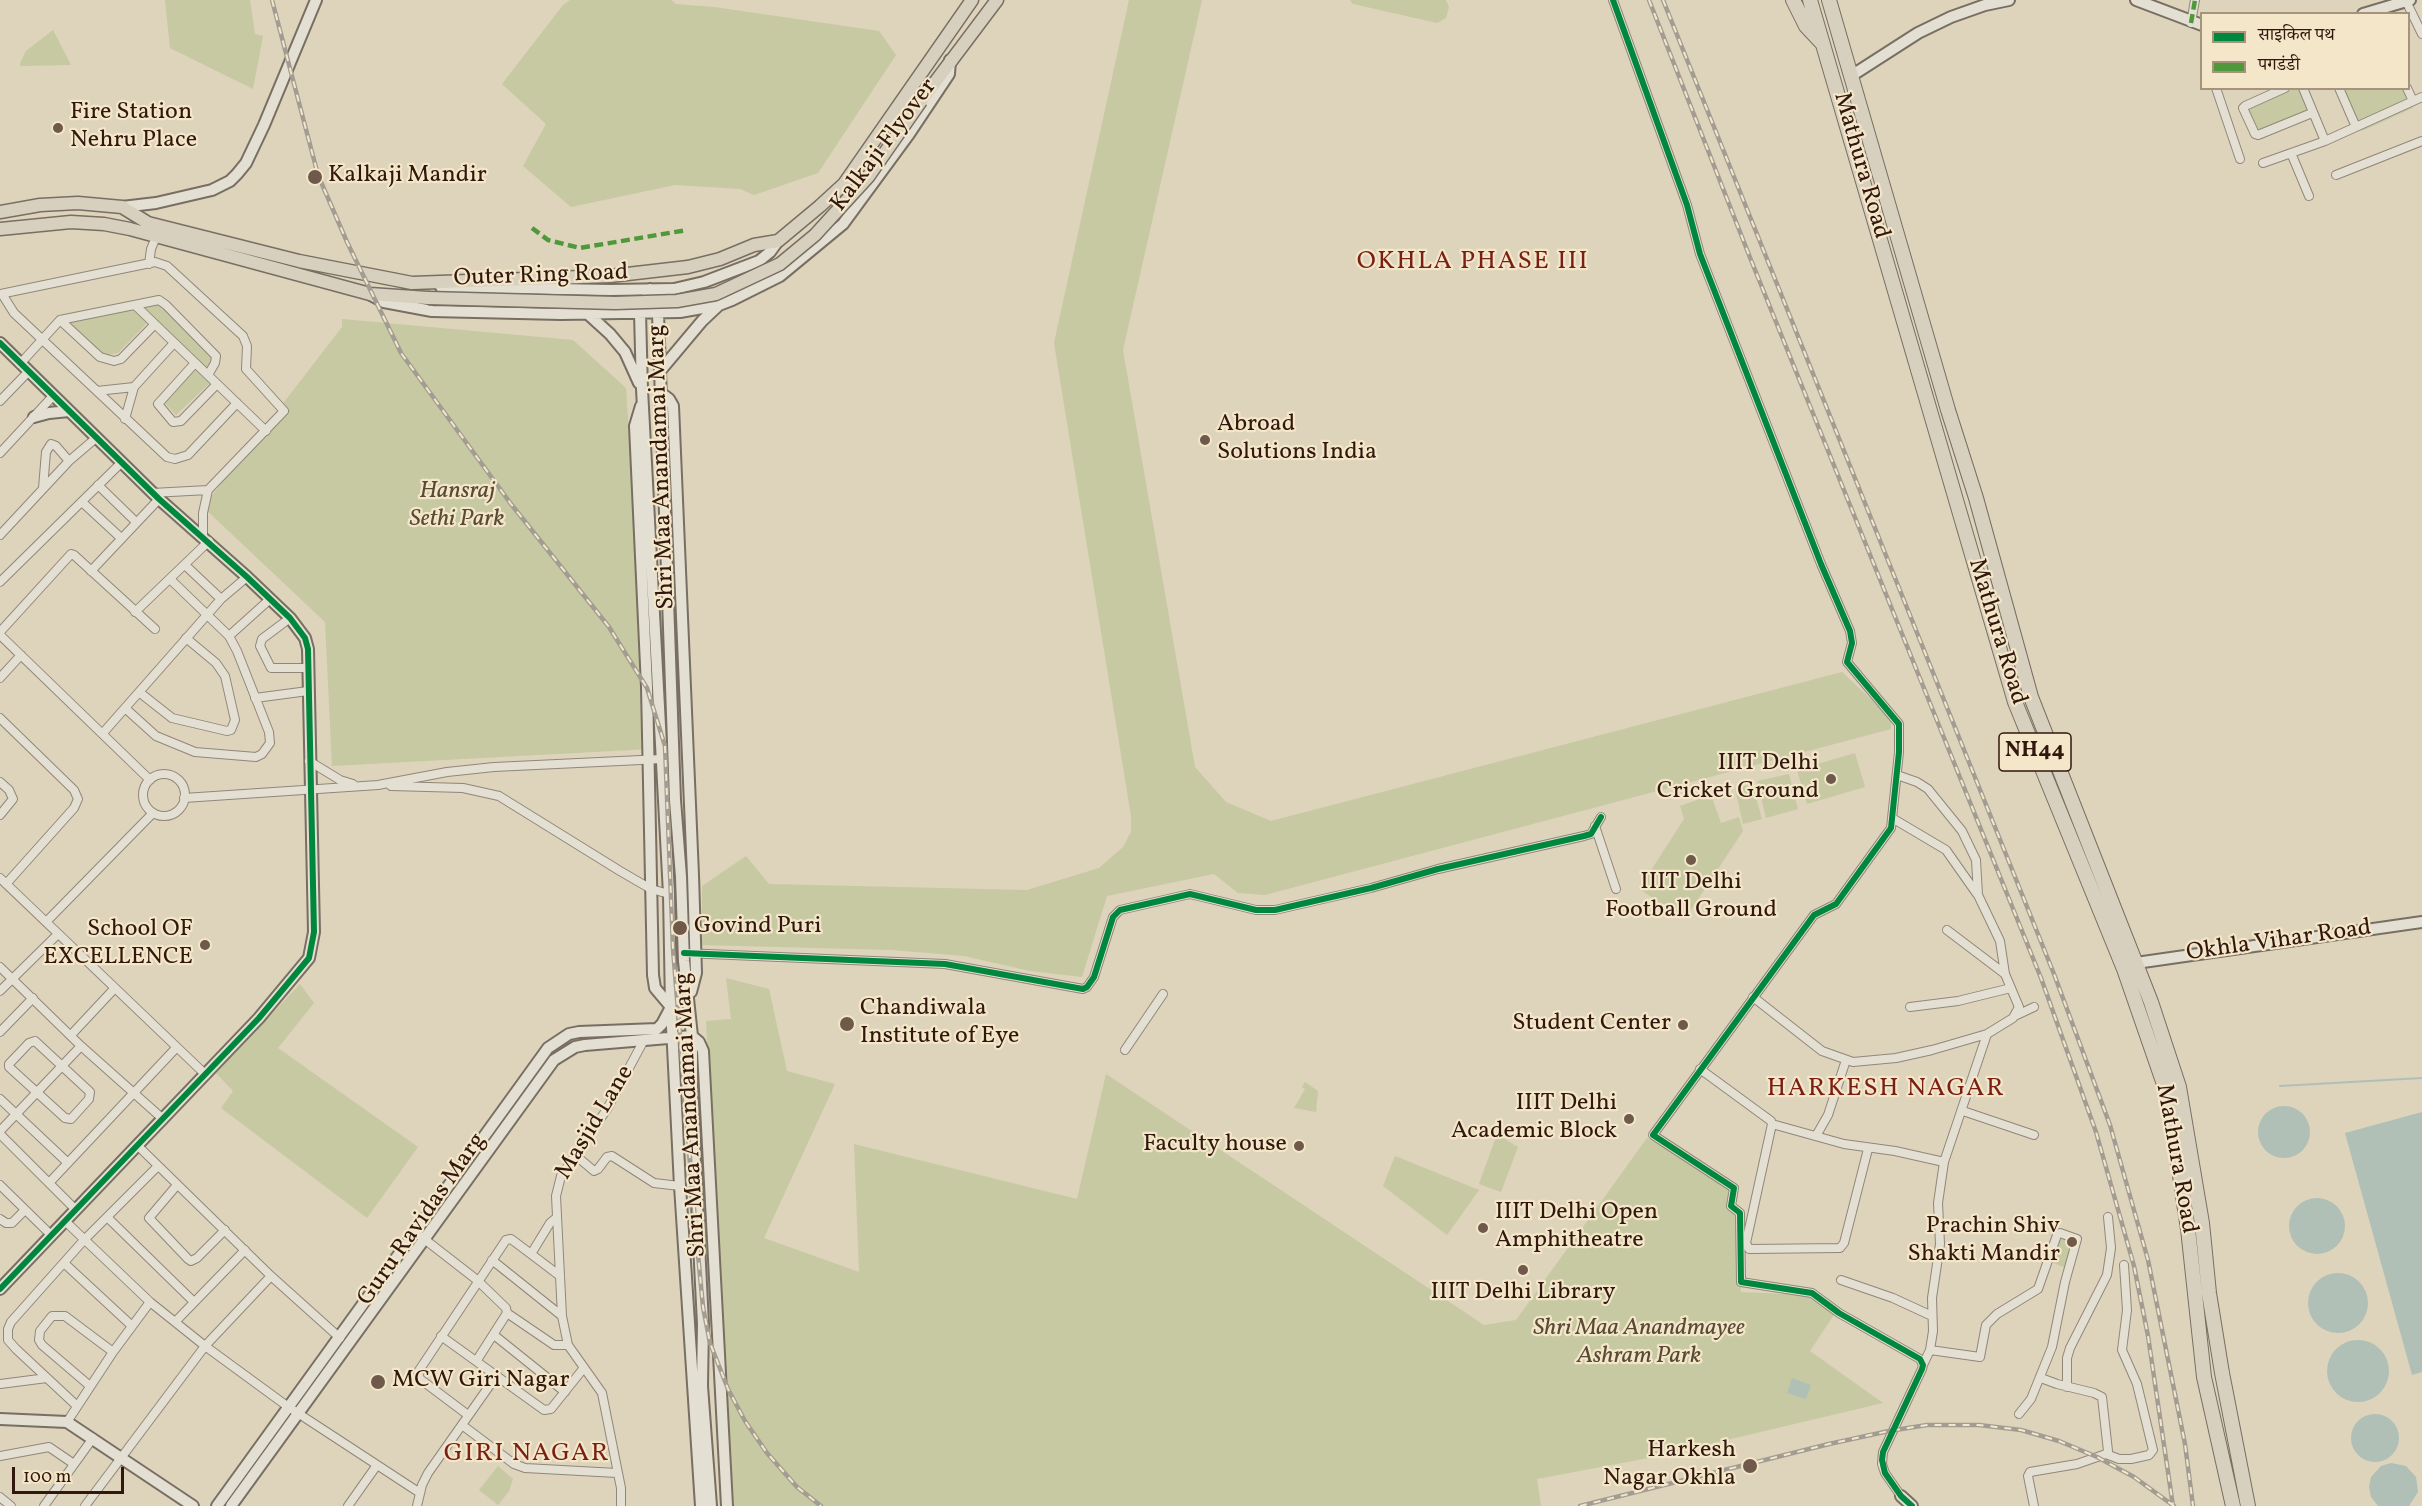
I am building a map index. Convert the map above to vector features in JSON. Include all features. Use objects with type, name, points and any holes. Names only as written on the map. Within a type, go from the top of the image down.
[{"type":"highway","points":[[1793,0],[1806,26],[1824,46]]},
{"type":"highway","name":"Mathura Road","points":[[1810,0],[2015,702],[2124,969],[2168,1096],[2188,1229],[2204,1377],[2233,1506]]},
{"type":"highway","name":"Mathura Road","points":[[1829,0],[1948,410],[1976,498],[2031,697],[2151,1002],[2178,1087],[2202,1223],[2209,1293],[2222,1373],[2248,1506]]},
{"type":"main road","points":[[122,207],[156,203],[212,190],[230,181],[237,174],[246,163],[264,125],[316,0]]},
{"type":"main road","name":"Outer Ring Road","points":[[0,212],[78,203],[122,207],[146,222],[171,229],[299,261],[412,283],[583,277],[650,272],[703,263],[754,245],[778,241],[844,184],[954,22],[972,0]]},
{"type":"main road","points":[[0,229],[71,222],[104,224],[370,294],[384,302],[432,311],[658,313],[719,305],[780,276],[843,224],[909,134],[949,74],[950,60],[997,0]]},
{"type":"main road","points":[[1851,76],[1918,33],[1986,4],[2009,0]]},
{"type":"main road","points":[[2136,0],[2196,24]]},
{"type":"main road","points":[[2370,12],[2408,1]]},
{"type":"main road","name":"Kalkaji Flyover","points":[[370,294],[428,298],[615,303],[678,301],[716,294],[780,264],[815,235],[868,177],[950,60]]},
{"type":"main road","points":[[412,283],[436,287],[674,289],[723,275],[759,261],[778,241]]},
{"type":"main road","points":[[723,275],[718,282],[718,292],[723,297],[732,300]]},
{"type":"main road","points":[[540,313],[548,310],[551,305],[552,297],[547,288]]},
{"type":"main road","name":"Shri Maa Anandamai Marg","points":[[650,289],[658,313],[661,393],[669,399],[673,406],[689,953],[696,973],[689,999],[692,1036],[692,1104],[702,1324],[702,1386],[711,1506]]},
{"type":"main road","name":"Shri Maa Anandamai Marg","points":[[650,289],[640,313],[642,402],[669,894],[671,1007],[701,1506]]},
{"type":"main road","points":[[660,371],[702,321],[719,305]]},
{"type":"main road","points":[[588,314],[610,334],[625,352],[642,389]]},
{"type":"main road","points":[[0,344],[121,463],[206,538],[290,618],[307,642],[314,932],[309,958],[259,1018],[0,1289]]},
{"type":"main road","points":[[642,402],[634,426],[647,687],[654,981],[660,995],[671,1007]]},
{"type":"main road","points":[[34,417],[49,412],[69,411]]},
{"type":"main road","name":"Okhla Vihar Road","points":[[2136,963],[2422,922]]},
{"type":"main road","name":"Guru Ravidas Marg","points":[[217,1506],[548,1048],[569,1034],[579,1032],[657,1029],[671,1007]]},
{"type":"main road","points":[[692,1036],[699,1042],[703,1051],[727,1506]]},
{"type":"main road","name":"Guru Ravidas Marg","points":[[231,1506],[554,1060],[565,1052],[585,1045],[692,1036]]},
{"type":"main road","points":[[0,1419],[67,1422],[193,1506]]},
{"type":"main road","points":[[1903,1501],[1912,1506]]},
{"type":"street","points":[[1613,0],[1687,206],[1700,254],[1821,564],[1850,632],[1852,643],[1847,663],[1899,724],[1897,775],[1891,828],[1836,904],[1814,915],[1653,1134],[1733,1187],[1735,1191],[1731,1206],[1739,1211],[1740,1216],[1741,1282],[1812,1293],[1869,1331],[1916,1355],[1923,1365]]},
{"type":"street","points":[[2195,0],[2196,24]]},
{"type":"street","points":[[2408,1],[2422,34]]},
{"type":"street","points":[[2217,90],[2240,159]]},
{"type":"street","points":[[2281,90],[2245,106],[2255,134],[2258,135],[2312,113]]},
{"type":"street","points":[[2304,90],[2325,141]]},
{"type":"street","points":[[2340,90],[2356,127]]},
{"type":"street","points":[[2408,90],[2413,101]]},
{"type":"street","points":[[2263,163],[2325,141],[2422,97]]},
{"type":"street","points":[[2336,175],[2422,141]]},
{"type":"street","points":[[2291,153],[2309,196]]},
{"type":"street","points":[[149,264],[151,249],[156,237]]},
{"type":"street","points":[[135,612],[185,565],[206,538],[203,513],[208,490],[281,416],[284,409],[246,369],[247,346],[243,336],[167,266],[155,262],[1,294],[11,310],[163,455],[175,459],[188,454],[237,403]]},
{"type":"street","points":[[20,364],[60,320],[156,300],[166,305],[216,356],[208,375]]},
{"type":"street","points":[[135,305],[266,431]]},
{"type":"street","points":[[60,320],[100,357],[114,361],[121,359],[155,324]]},
{"type":"street","points":[[125,419],[134,387],[174,343]]},
{"type":"street","points":[[195,363],[158,404],[173,422],[181,421],[217,384]]},
{"type":"street","points":[[0,401],[28,372]]},
{"type":"street","points":[[97,390],[134,387]]},
{"type":"street","points":[[0,453],[53,396]]},
{"type":"street","points":[[0,535],[69,461],[96,438]]},
{"type":"street","points":[[43,488],[47,448],[51,444],[54,445],[69,461]]},
{"type":"street","points":[[0,582],[121,463]]},
{"type":"street","points":[[98,485],[136,522]]},
{"type":"street","points":[[91,571],[136,522],[156,496],[208,490]]},
{"type":"street","points":[[82,502],[121,538]]},
{"type":"street","points":[[150,780],[0,634],[68,555],[74,555],[155,629]]},
{"type":"street","points":[[185,565],[221,599]]},
{"type":"street","points":[[103,733],[221,599],[247,577]]},
{"type":"street","points":[[125,708],[149,732],[165,741],[195,752],[256,757],[265,751],[270,737],[230,636],[170,579]]},
{"type":"street","points":[[230,636],[269,600]]},
{"type":"street","points":[[290,618],[262,639],[260,646],[272,668],[308,668]]},
{"type":"street","points":[[139,692],[172,718],[231,730],[235,720],[225,676],[216,663],[186,638]]},
{"type":"street","points":[[0,678],[21,655]]},
{"type":"street","points":[[255,698],[308,691]]},
{"type":"street","points":[[0,718],[74,790],[78,799],[74,808],[3,881],[47,921],[114,990],[206,1075]]},
{"type":"street","points":[[378,785],[447,772],[662,759]]},
{"type":"street","points":[[309,761],[340,780],[358,786]]},
{"type":"street","points":[[159,775],[172,777],[182,785],[183,803],[176,813],[164,816],[153,813],[145,804],[143,798],[145,787],[150,780],[159,775]]},
{"type":"street","points":[[1897,775],[1917,782],[1928,789],[1962,831],[1976,861],[1978,895]]},
{"type":"street","points":[[0,782],[9,790],[13,799],[0,816]]},
{"type":"street","points":[[184,798],[378,785],[463,788],[499,796],[651,889],[669,894]]},
{"type":"street","points":[[47,921],[153,813]]},
{"type":"street","points":[[689,953],[945,964],[1083,989],[1094,977],[1113,917],[1120,910],[1190,894],[1256,910],[1275,909],[1371,888],[1438,869],[1584,837],[1591,834],[1600,817]]},
{"type":"street","points":[[1892,818],[1946,850],[1978,895],[2000,941],[2005,974],[2019,1007],[2017,1015]]},
{"type":"street","points":[[1596,825],[1616,889]]},
{"type":"street","points":[[1947,930],[2005,974]]},
{"type":"street","points":[[0,991],[58,934]]},
{"type":"street","points":[[0,967],[81,1046],[163,1119]]},
{"type":"street","points":[[1910,1007],[1958,1001],[2011,988]]},
{"type":"street","points":[[71,1035],[114,990]]},
{"type":"street","points":[[1125,1050],[1163,994]]},
{"type":"street","points":[[1753,997],[1828,1054],[1846,1060],[1866,1062],[1932,1050],[1987,1034],[2034,1007]]},
{"type":"street","points":[[0,1032],[33,998]]},
{"type":"street","points":[[1903,1501],[1885,1473],[1883,1452],[1930,1350],[1934,1331],[1932,1298],[1940,1244],[1939,1190],[1944,1162],[1987,1034]]},
{"type":"street","points":[[33,1040],[89,1090],[89,1099],[69,1119],[37,1094],[10,1069],[9,1064],[33,1040]]},
{"type":"street","name":"Masjid Lane","points":[[568,1345],[562,1316],[556,1218],[558,1182],[574,1154],[607,1109],[644,1040]]},
{"type":"street","points":[[75,1209],[0,1132],[81,1046]]},
{"type":"street","points":[[49,1183],[176,1048]]},
{"type":"street","points":[[1816,1136],[1828,1115],[1846,1060]]},
{"type":"street","points":[[1700,1069],[1772,1124],[1868,1149],[1895,1151],[1944,1162]]},
{"type":"street","points":[[0,1099],[68,1164]]},
{"type":"street","points":[[1963,1111],[2034,1135]]},
{"type":"street","points":[[1772,1124],[1746,1243],[1749,1249],[1840,1248],[1844,1243],[1868,1149]]},
{"type":"street","points":[[138,1146],[271,1276],[340,1338]]},
{"type":"street","points":[[574,1154],[594,1171],[607,1157],[612,1156],[654,1183],[681,1186]]},
{"type":"street","points":[[77,1406],[16,1349],[6,1334],[11,1322],[84,1240],[158,1166]]},
{"type":"street","points":[[0,1185],[51,1235]]},
{"type":"street","points":[[177,1185],[149,1218],[188,1259],[191,1261],[197,1258],[225,1230]]},
{"type":"street","points":[[0,1219],[6,1223],[12,1222],[25,1210]]},
{"type":"street","points":[[1740,1216],[1751,1220]]},
{"type":"street","points":[[107,1217],[194,1302]]},
{"type":"street","points":[[2067,1387],[2067,1358],[2070,1348],[2107,1275],[2111,1248],[2108,1217]]},
{"type":"street","points":[[531,1254],[550,1223],[556,1218]]},
{"type":"street","points":[[65,1221],[150,1302],[204,1346],[287,1407],[420,1493]]},
{"type":"street","points":[[414,1231],[477,1280],[505,1306],[507,1312],[554,1345],[568,1345],[602,1392],[621,1506]]},
{"type":"street","points":[[1930,1350],[1980,1357],[1986,1325],[1996,1314],[2038,1289],[2056,1236],[2060,1233],[2077,1239],[2078,1243],[2065,1282],[2052,1347],[2027,1407],[2019,1414]]},
{"type":"street","points":[[468,1416],[418,1375],[477,1280],[507,1239],[560,1276]]},
{"type":"street","points":[[175,1322],[245,1250]]},
{"type":"street","points":[[492,1260],[562,1316]]},
{"type":"street","points":[[64,1263],[132,1326]]},
{"type":"street","points":[[2034,1506],[2028,1476],[2030,1472],[2077,1464],[2106,1454],[2119,1459],[2132,1459],[2149,1455],[2153,1450],[2137,1384],[2122,1350],[2127,1310],[2124,1265]]},
{"type":"street","points":[[85,1506],[204,1346],[271,1276]]},
{"type":"street","points":[[1841,1280],[1893,1298],[1932,1317]]},
{"type":"street","points":[[67,1422],[113,1352],[150,1302]]},
{"type":"street","points":[[477,1360],[507,1312]]},
{"type":"street","points":[[90,1386],[42,1345],[39,1340],[40,1331],[52,1316],[65,1316],[113,1352]]},
{"type":"street","points":[[494,1335],[565,1392]]},
{"type":"street","points":[[441,1336],[544,1410],[551,1409],[584,1369]]},
{"type":"street","points":[[417,1506],[428,1473],[497,1375]]},
{"type":"street","points":[[0,1384],[47,1378]]},
{"type":"street","points":[[2041,1378],[2102,1397],[2109,1444],[2106,1454]]},
{"type":"street","points":[[462,1425],[514,1464],[525,1468],[617,1473]]},
{"type":"street","points":[[44,1506],[93,1438]]},
{"type":"street","points":[[0,1456],[48,1447],[74,1464]]},
{"type":"street","points":[[348,1506],[377,1465]]},
{"type":"street","points":[[0,1497],[11,1506]]},
{"type":"green space","points":[[165,0],[250,0],[255,34],[263,36],[253,89],[170,48]]},
{"type":"green space","points":[[570,0],[671,0],[676,4],[714,7],[879,31],[896,55],[818,173],[754,195],[740,189],[675,185],[571,207],[523,166],[546,124],[502,84],[563,5]]},
{"type":"green space","points":[[1129,0],[1202,0],[1123,350],[1195,767],[1226,802],[1271,821],[1842,672],[1891,718],[1891,729],[1265,895],[1238,893],[1214,874],[1107,896],[1082,977],[1030,971],[964,956],[892,950],[702,945],[702,886],[746,856],[769,884],[1027,890],[1099,868],[1123,847],[1131,832],[1131,816],[1054,343]]},
{"type":"green space","points":[[1350,0],[1446,0],[1449,7],[1446,18],[1437,23],[1353,4]]},
{"type":"green space","points":[[53,30],[71,65],[20,66],[26,51]]},
{"type":"green space","points":[[2287,90],[2305,90],[2312,111],[2258,134],[2245,108]]},
{"type":"green space","points":[[2342,90],[2404,90],[2413,108],[2362,131]]},
{"type":"green space","points":[[159,304],[210,354],[211,364],[206,368],[145,308]]},
{"type":"green space","points":[[133,309],[147,323],[118,353],[104,356],[69,322]]},
{"type":"green space","name":"Hansraj Sethi Park","points":[[342,319],[573,340],[626,388],[650,749],[332,766],[325,622],[203,507],[342,327]]},
{"type":"green space","points":[[196,368],[211,382],[176,415],[164,402]]},
{"type":"green space","name":"IIIT Delhi Cricket Ground","points":[[1855,753],[1865,787],[1807,804],[1797,770]]},
{"type":"green space","points":[[1789,774],[1798,809],[1766,818],[1757,781]]},
{"type":"green space","points":[[1752,784],[1762,819],[1743,824],[1735,788]]},
{"type":"green space","name":"IIIT Delhi Football Ground","points":[[1711,795],[1721,823],[1739,817],[1743,831],[1685,919],[1639,889],[1684,819],[1680,806]]},
{"type":"green space","name":"Shri Maa Anandmayee Ashram Park","points":[[726,978],[769,989],[787,1071],[835,1084],[764,1238],[859,1272],[854,1144],[1077,1199],[1106,1074],[1484,1325],[1516,1320],[1647,1138],[1732,1186],[1741,1292],[1810,1295],[1835,1313],[1810,1351],[1883,1403],[1659,1456],[1537,1479],[1541,1506],[733,1506],[706,1021],[731,1019]]},
{"type":"green space","points":[[300,984],[314,1003],[278,1048],[418,1147],[367,1218],[221,1108],[233,1091],[216,1073]]},
{"type":"green space","points":[[1305,1082],[1318,1091],[1316,1112],[1294,1108],[1305,1089],[1302,1087]]},
{"type":"green space","points":[[1497,1134],[1518,1147],[1501,1192],[1479,1184]]},
{"type":"green space","points":[[1395,1156],[1479,1190],[1447,1235],[1383,1186]]},
{"type":"green space","points":[[2060,1237],[2074,1241],[2068,1269],[2051,1262]]},
{"type":"green space","points":[[498,1466],[513,1479],[509,1491],[498,1505],[479,1490]]},
{"type":"shaded area","points":[[2279,1106],[2289,1106],[2303,1113],[2310,1132],[2303,1151],[2289,1158],[2279,1158],[2269,1154],[2262,1147],[2258,1137],[2258,1127],[2262,1117],[2269,1110]]},
{"type":"shaded area","points":[[2422,1112],[2422,1372],[2412,1375],[2345,1133]]},
{"type":"shaded area","points":[[2312,1198],[2322,1198],[2337,1206],[2343,1215],[2345,1226],[2343,1237],[2337,1246],[2322,1254],[2312,1254],[2301,1249],[2294,1242],[2289,1231],[2289,1221],[2294,1210],[2301,1203]]},
{"type":"shaded area","points":[[2338,1273],[2355,1278],[2363,1286],[2368,1303],[2363,1320],[2355,1328],[2338,1333],[2321,1328],[2313,1320],[2308,1303],[2313,1286],[2321,1278]]},
{"type":"shaded area","points":[[2358,1340],[2380,1349],[2389,1371],[2380,1393],[2358,1402],[2336,1393],[2327,1371],[2336,1349]]},
{"type":"shaded area","points":[[1792,1378],[1811,1385],[1806,1399],[1787,1393]]},
{"type":"shaded area","points":[[2375,1414],[2392,1421],[2399,1438],[2392,1455],[2375,1462],[2358,1455],[2351,1438],[2358,1421]]},
{"type":"shaded area","points":[[2391,1463],[2406,1466],[2416,1477],[2418,1492],[2409,1506],[2378,1506],[2371,1497],[2369,1487],[2371,1477],[2381,1466]]},
{"type":"waterway","points":[[2280,1086],[2422,1078]]},
{"type":"railway","points":[[272,0],[318,175],[347,242],[401,353],[511,504],[609,627],[647,688],[665,746],[673,949],[696,1233],[703,1307],[710,1343],[728,1389],[745,1421],[767,1453],[797,1487],[821,1506]]},
{"type":"railway","points":[[1649,0],[1751,260],[2041,978],[2096,1132],[2134,1266],[2148,1336],[2173,1506]]},
{"type":"railway","points":[[1663,0],[2054,974],[2110,1125],[2148,1260],[2185,1444],[2193,1506]]},
{"type":"railway","points":[[1580,1506],[1829,1444],[1927,1425],[1979,1425],[2021,1430],[2059,1441],[2097,1457],[2134,1477],[2174,1506]]},
{"type":"marked path","points":[[2191,23],[2195,0]]},
{"type":"marked path","points":[[532,228],[548,240],[580,248],[687,230]]},
{"type":"cycle path","points":[[1613,0],[1687,205],[1700,254],[1821,564],[1850,631],[1852,643],[1847,662],[1899,724],[1899,752],[1891,828],[1836,904],[1814,915],[1653,1135],[1734,1188],[1731,1206],[1740,1213],[1741,1282],[1812,1293],[1839,1313],[1920,1359],[1922,1369],[1883,1452],[1882,1460],[1885,1473],[1901,1496],[1912,1506]]},
{"type":"cycle path","points":[[0,343],[159,499],[290,618],[305,638],[308,649],[314,932],[309,958],[259,1018],[0,1289]]},
{"type":"cycle path","points":[[684,953],[945,964],[1083,989],[1094,977],[1113,917],[1120,910],[1190,894],[1256,910],[1275,910],[1371,888],[1438,869],[1584,836],[1591,834],[1601,817]]},
{"type":"place","name":"Fire Station Nehru Place","points":[[58,128]]},
{"type":"place","name":"Kalkaji Mandir","points":[[315,177]]},
{"type":"place","name":"Abroad Solutions India","points":[[1205,440]]},
{"type":"place","name":"IIIT Delhi Cricket Ground","points":[[1831,779]]},
{"type":"place","name":"IIIT Delhi Football Ground","points":[[1691,860]]},
{"type":"place","name":"Govind Puri","points":[[680,928]]},
{"type":"place","name":"School OF EXCELLENCE","points":[[205,945]]},
{"type":"place","name":"Chandiwala Institute of Eye","points":[[847,1024]]},
{"type":"place","name":"Student Center","points":[[1683,1025]]},
{"type":"place","name":"IIIT Delhi Academic Block","points":[[1629,1119]]},
{"type":"place","name":"Faculty house","points":[[1299,1146]]},
{"type":"place","name":"IIIT Delhi Open Amphitheatre","points":[[1483,1228]]},
{"type":"place","name":"Prachin Shiv Shakti Mandir","points":[[2072,1242]]},
{"type":"place","name":"IIIT Delhi Library","points":[[1523,1270]]},
{"type":"place","name":"MCW Giri Nagar","points":[[378,1382]]},
{"type":"place","name":"Harkesh Nagar Okhla","points":[[1750,1466]]},
{"type":"district","name":"OKHLA PHASE III","points":[[1473,263]]},
{"type":"district","name":"HARKESH NAGAR","points":[[1886,1090]]},
{"type":"district","name":"GIRI NAGAR","points":[[527,1455]]}]
